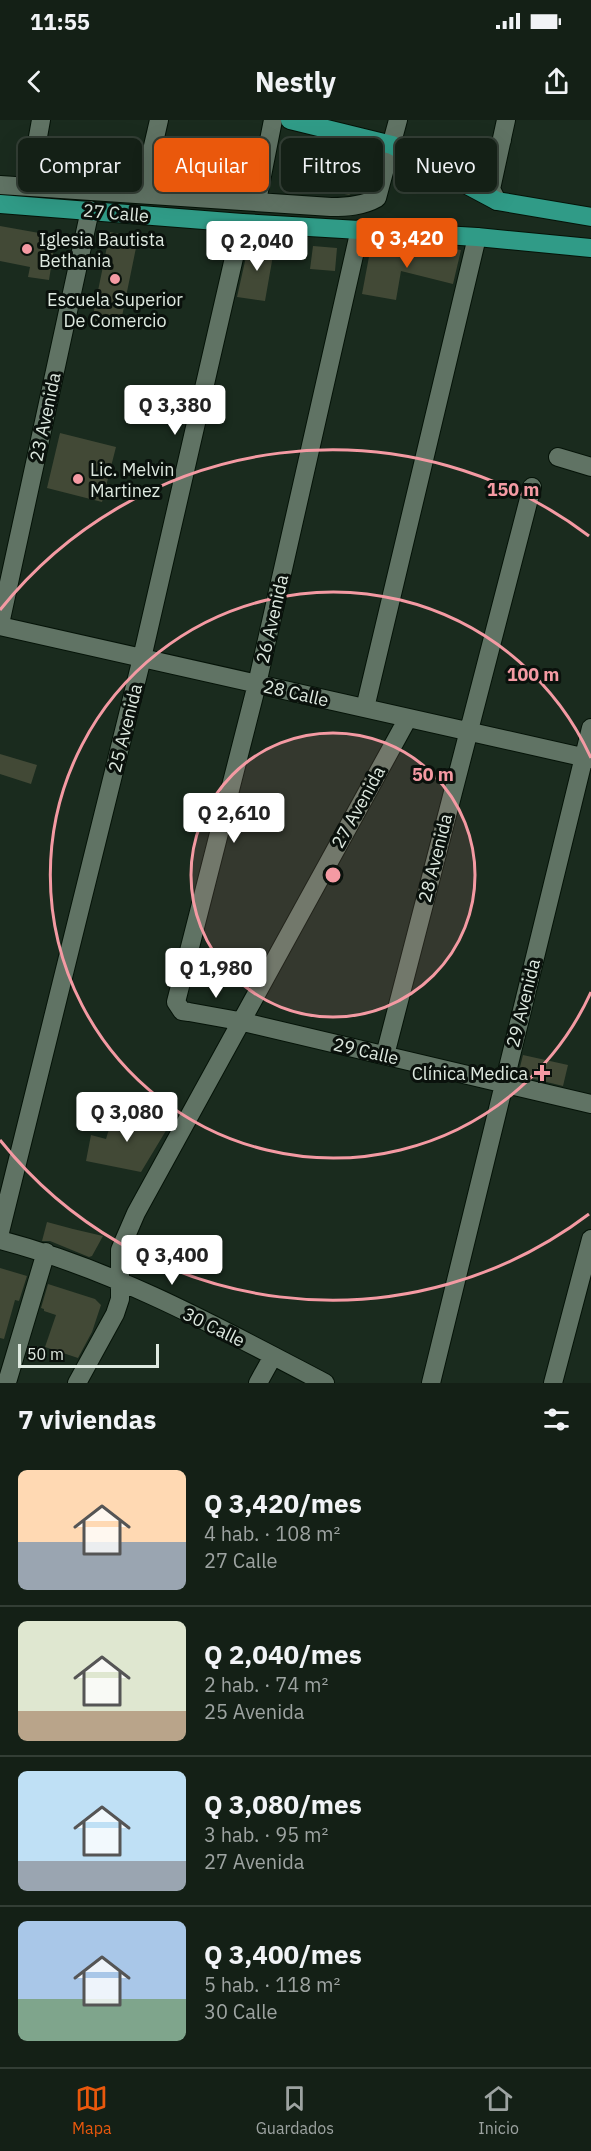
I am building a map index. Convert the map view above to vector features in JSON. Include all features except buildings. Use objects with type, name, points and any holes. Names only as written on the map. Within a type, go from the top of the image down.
[{"type":"main road","points":[[290,120],[395,146]]},
{"type":"main road","points":[[481,192],[497,201],[591,217]]},
{"type":"main road","name":"27 Calle","points":[[0,204],[243,223],[477,237],[591,248]]},
{"type":"street","points":[[38,138],[41,120]]},
{"type":"street","points":[[142,194],[159,120]]},
{"type":"street","points":[[257,201],[273,120]]},
{"type":"street","points":[[392,145],[398,120]]},
{"type":"street","points":[[497,201],[491,189],[506,120]]},
{"type":"street","points":[[497,146],[502,140]]},
{"type":"street","name":"27 Calle","points":[[110,192],[344,207],[377,198],[392,145]]},
{"type":"street","name":"27 Calle","points":[[0,185],[18,186]]},
{"type":"street","name":"23 Avenida","points":[[0,625],[90,210]]},
{"type":"street","name":"25 Avenida","points":[[0,1232],[142,658],[243,223]]},
{"type":"street","name":"26 Avenida","points":[[178,1007],[176,996],[257,684],[360,229]]},
{"type":"street","points":[[366,708],[477,237]]},
{"type":"street","points":[[558,457],[591,467]]},
{"type":"street","name":"28 Avenida","points":[[385,1055],[532,487]]},
{"type":"street","name":"28 Calle","points":[[0,625],[587,758]]},
{"type":"street","name":"27 Avenida","points":[[120,1280],[120,1250],[125,1235],[239,1022],[408,718]]},
{"type":"street","name":"29 Avenida","points":[[431,1383],[503,1083],[587,758],[591,728]]},
{"type":"street","name":"29 Calle","points":[[178,1007],[189,1012],[385,1055],[591,1104]]},
{"type":"street","points":[[553,1383],[591,1239]]},
{"type":"street","name":"30 Calle","points":[[0,1240],[46,1252],[120,1280],[325,1383]]},
{"type":"street","points":[[8,1378],[46,1252]]},
{"type":"street","points":[[77,1383],[115,1314],[120,1299],[120,1280]]},
{"type":"street","points":[[258,1383],[273,1356]]},
{"type":"place","name":"Iglesia Bautista Bethania","points":[[27,249]]},
{"type":"place","name":"Escuela Superior De Comercio","points":[[115,279]]},
{"type":"place","name":"Lic. Melvin Martinez","points":[[78,479]]},
{"type":"place","name":"Clínica Medica","points":[[542,1073]]}]
